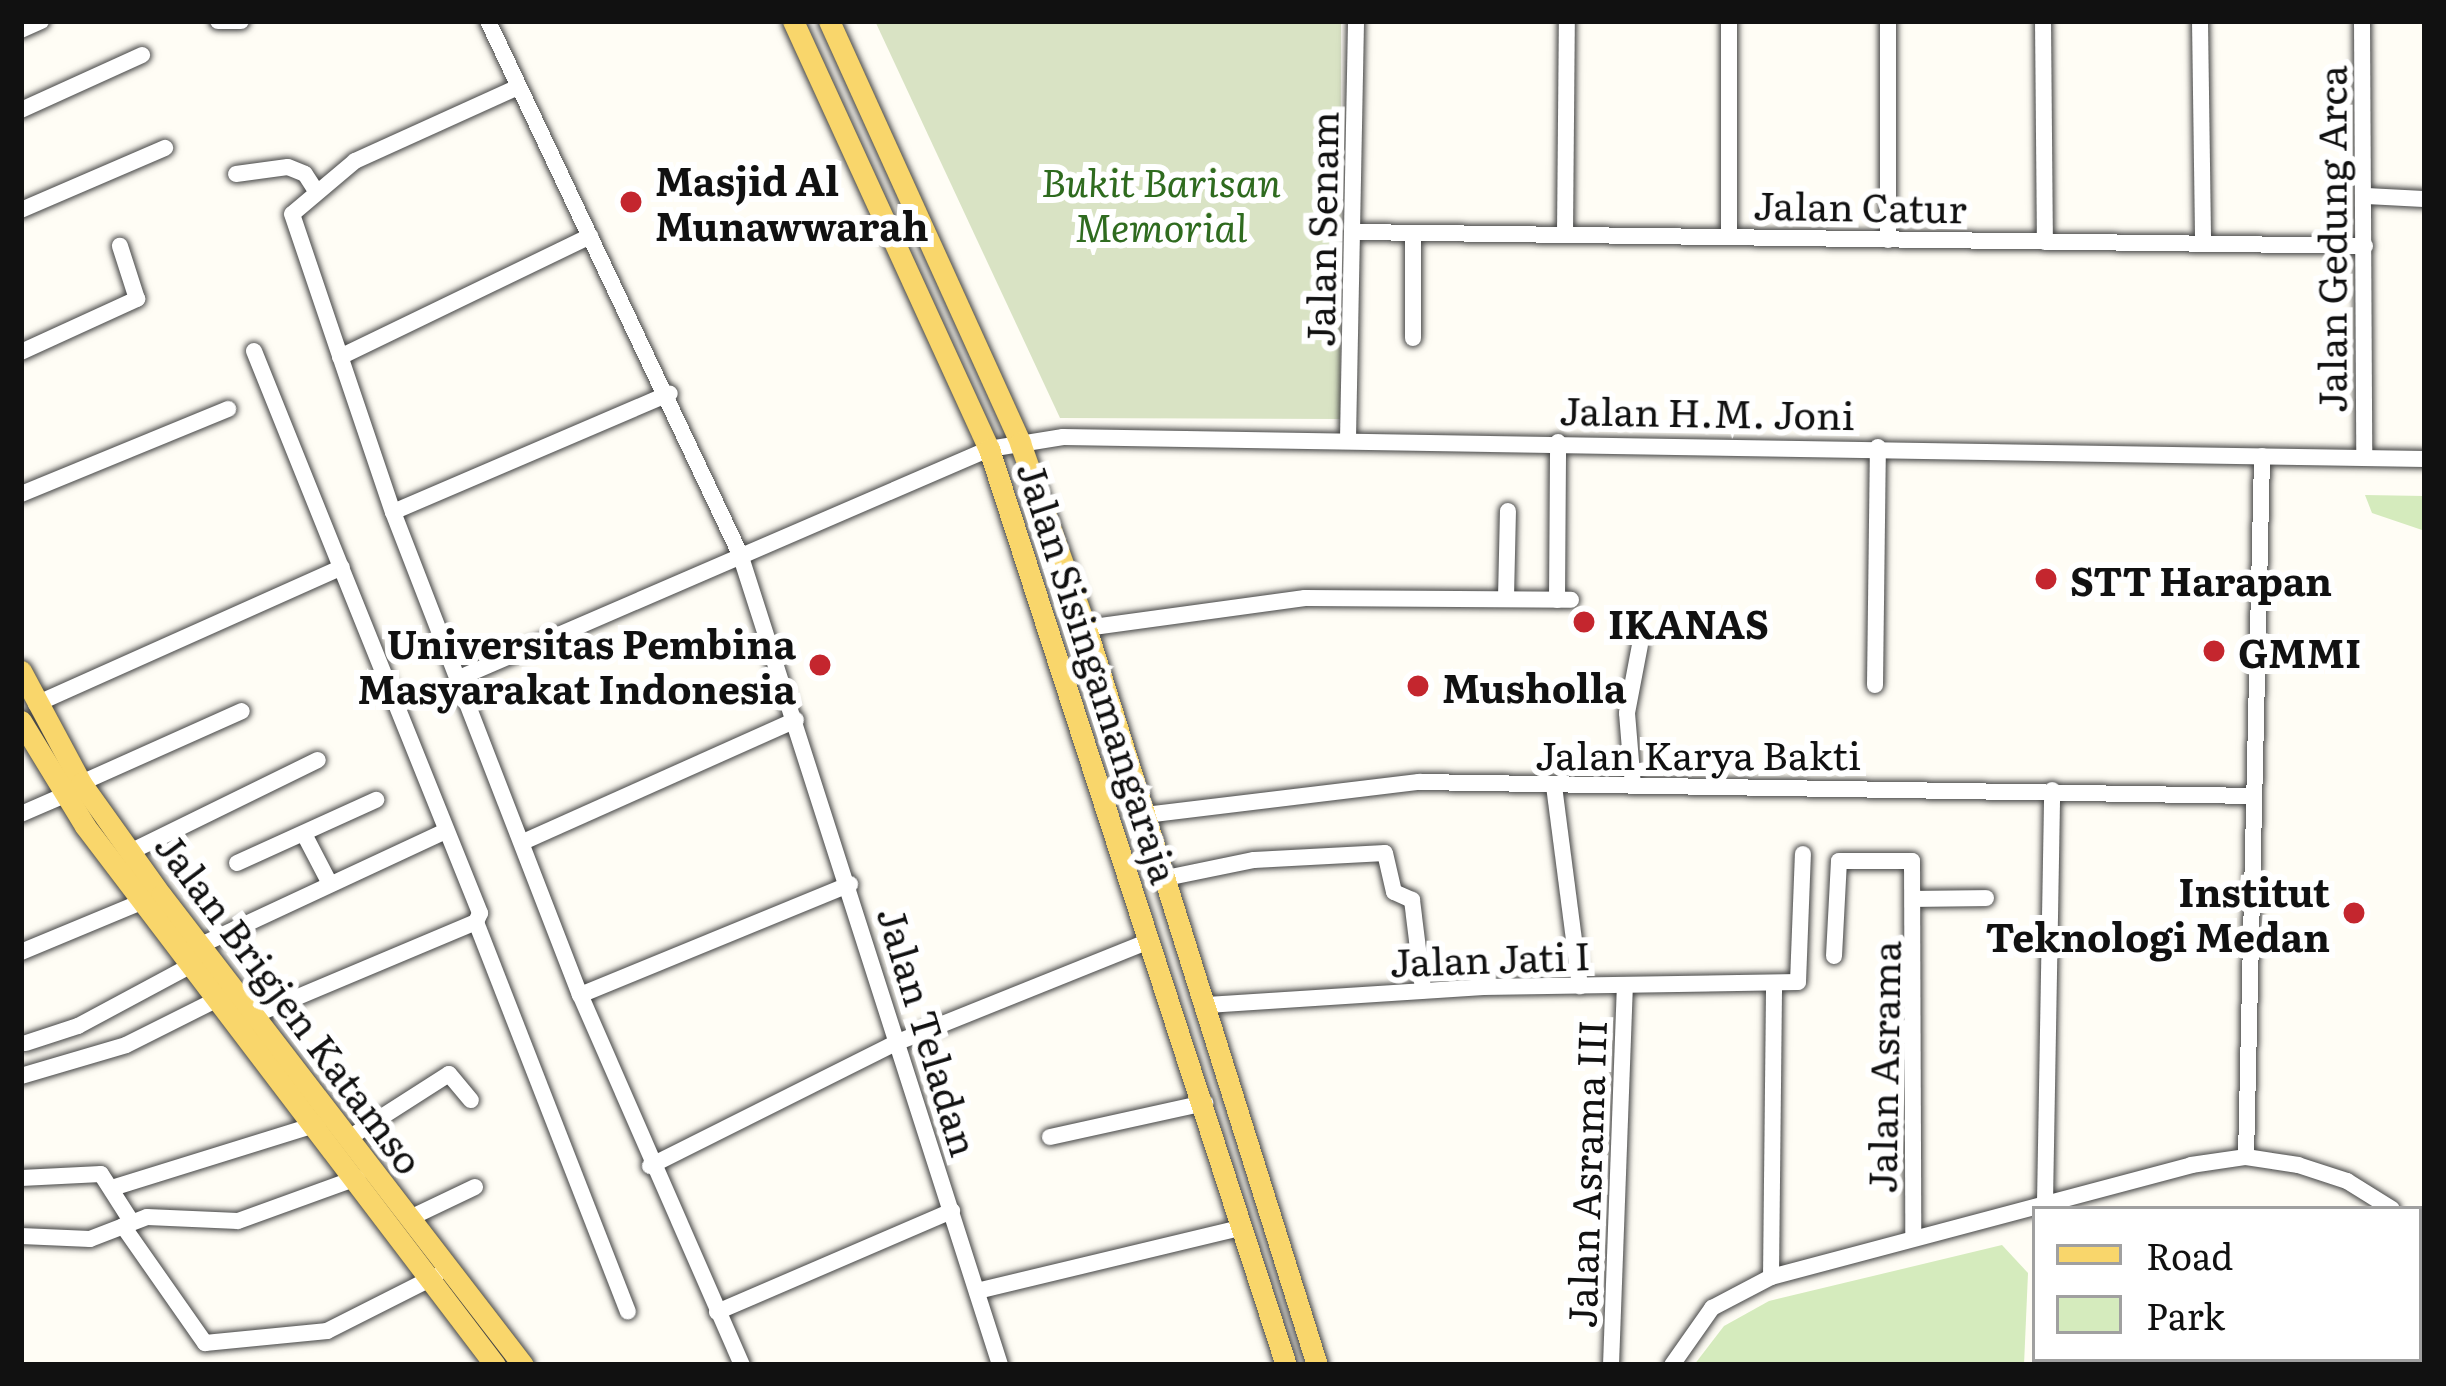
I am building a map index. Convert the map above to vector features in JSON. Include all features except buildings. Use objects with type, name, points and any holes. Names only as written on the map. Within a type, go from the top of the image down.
[{"type":"main road","name":"Jalan Sisingamangaraja","points":[[793,21],[989,449],[1205,1103],[1286,1365]]},
{"type":"main road","name":"Jalan Sisingamangaraja","points":[[829,21],[1020,443],[1086,628],[1317,1365]]},
{"type":"main road","points":[[827,96],[856,82]]},
{"type":"main road","name":"Jalan Brigjen Katamso","points":[[21,671],[28,712],[142,902],[255,1016],[352,1136],[523,1365]]},
{"type":"main road","name":"Jalan Brigjen Katamso","points":[[73,789],[130,852],[196,955],[218,999],[318,1124],[428,1281],[495,1365]]},
{"type":"street","points":[[21,30],[40,21]]},
{"type":"street","points":[[218,21],[241,21]]},
{"type":"street","points":[[488,21],[670,393],[740,554],[850,884]]},
{"type":"street","name":"Jalan Senam","points":[[1348,439],[1356,21]]},
{"type":"street","points":[[1565,234],[1567,21]]},
{"type":"street","points":[[1729,21],[1729,235]]},
{"type":"street","points":[[1888,21],[1888,240]]},
{"type":"street","points":[[2043,21],[2045,242]]},
{"type":"street","points":[[2200,21],[2203,243]]},
{"type":"street","name":"Jalan Gedung Arca","points":[[2362,21],[2364,457]]},
{"type":"street","points":[[21,110],[142,55]]},
{"type":"street","points":[[518,88],[355,160],[292,217],[393,512],[589,1019],[650,1166],[742,1365]]},
{"type":"street","points":[[21,210],[165,148]]},
{"type":"street","points":[[236,174],[295,169],[316,191]]},
{"type":"street","points":[[2365,196],[2425,199]]},
{"type":"street","name":"Jalan Catur","points":[[1354,232],[2365,246]]},
{"type":"street","points":[[1412,338],[1413,234]]},
{"type":"street","points":[[340,357],[590,236]]},
{"type":"street","points":[[21,352],[136,299],[120,246]]},
{"type":"street","points":[[254,351],[443,832],[480,913],[476,922],[255,1016]]},
{"type":"street","points":[[393,512],[670,393]]},
{"type":"street","points":[[21,494],[228,410]]},
{"type":"street","name":"Jalan H.M. Joni","points":[[459,678],[989,449],[1020,443],[1085,436],[2425,459]]},
{"type":"street","points":[[1086,628],[1305,598],[1564,600],[1558,442]]},
{"type":"street","points":[[1875,685],[1878,447]]},
{"type":"street","points":[[2246,1157],[2262,455]]},
{"type":"street","points":[[1506,598],[1508,511]]},
{"type":"street","points":[[28,712],[341,567]]},
{"type":"street","points":[[1633,786],[1627,713],[1640,645]]},
{"type":"street","points":[[21,814],[242,711]]},
{"type":"street","points":[[523,842],[796,720]]},
{"type":"street","points":[[130,852],[317,760]]},
{"type":"street","name":"Jalan Karya Bakti","points":[[1145,815],[1395,783],[2253,796]]},
{"type":"street","points":[[1554,786],[1580,986]]},
{"type":"street","points":[[2044,1202],[2052,790]]},
{"type":"street","points":[[237,863],[376,800]]},
{"type":"street","points":[[26,1043],[78,1026],[196,955],[330,884],[443,832]]},
{"type":"street","points":[[304,834],[330,884]]},
{"type":"street","points":[[1166,878],[1254,860],[1385,853],[1395,893],[1412,900],[1423,990]]},
{"type":"street","name":"Jalan Jati I","points":[[1207,1005],[1423,990],[1798,982],[1803,854]]},
{"type":"street","name":"Jalan Asrama","points":[[1834,956],[1839,861],[1912,861],[1917,899],[1912,1236]]},
{"type":"street","name":"Jalan Teladan","points":[[580,995],[850,884],[1000,1365]]},
{"type":"street","name":"Jalan Asrama","points":[[1917,899],[1987,898]]},
{"type":"street","points":[[21,952],[142,902]]},
{"type":"street","points":[[476,922],[628,1312]]},
{"type":"street","points":[[650,1166],[898,1042],[1149,941]]},
{"type":"street","name":"Jalan Asrama III","points":[[1611,1365],[1624,985]]},
{"type":"street","points":[[1771,1277],[1774,985]]},
{"type":"street","points":[[21,1076],[126,1045],[218,999]]},
{"type":"street","points":[[352,1136],[448,1073],[471,1100]]},
{"type":"street","points":[[1050,1137],[1205,1103]]},
{"type":"street","points":[[112,1188],[318,1124]]},
{"type":"street","points":[[1672,1365],[1712,1309],[1771,1277],[2044,1202],[2246,1157],[2347,1181],[2387,1206]]},
{"type":"street","points":[[21,1178],[100,1174],[205,1343],[327,1331],[447,1268]]},
{"type":"street","points":[[21,1236],[90,1239],[127,1223],[238,1221],[357,1178]]},
{"type":"street","points":[[410,1218],[475,1186]]},
{"type":"street","points":[[716,1312],[952,1211]]},
{"type":"street","points":[[976,1292],[1243,1227]]},
{"type":"green space","name":"Bukit Barisan Memorial","points":[[875,21],[1341,21],[1340,419],[1060,418]]},
{"type":"green space","points":[[2365,495],[2425,496],[2425,531],[2372,513]]},
{"type":"green space","points":[[2002,1245],[2028,1273],[2024,1365],[1694,1365],[1724,1326],[1769,1301]]},
{"type":"green space","points":[[2422,1336],[2425,1365],[2072,1365],[2422,1362]]},
{"type":"place","name":"Masjid Al Munawwarah","points":[[631,202]]},
{"type":"place","name":"STT Harapan","points":[[2046,579]]},
{"type":"place","name":"IKANAS","points":[[1584,622]]},
{"type":"place","name":"GMMI","points":[[2214,651]]},
{"type":"place","name":"Universitas Pembina Masyarakat Indonesia","points":[[820,665]]},
{"type":"place","name":"Musholla","points":[[1418,686]]},
{"type":"place","name":"Institut Teknologi Medan","points":[[2354,913]]}]
